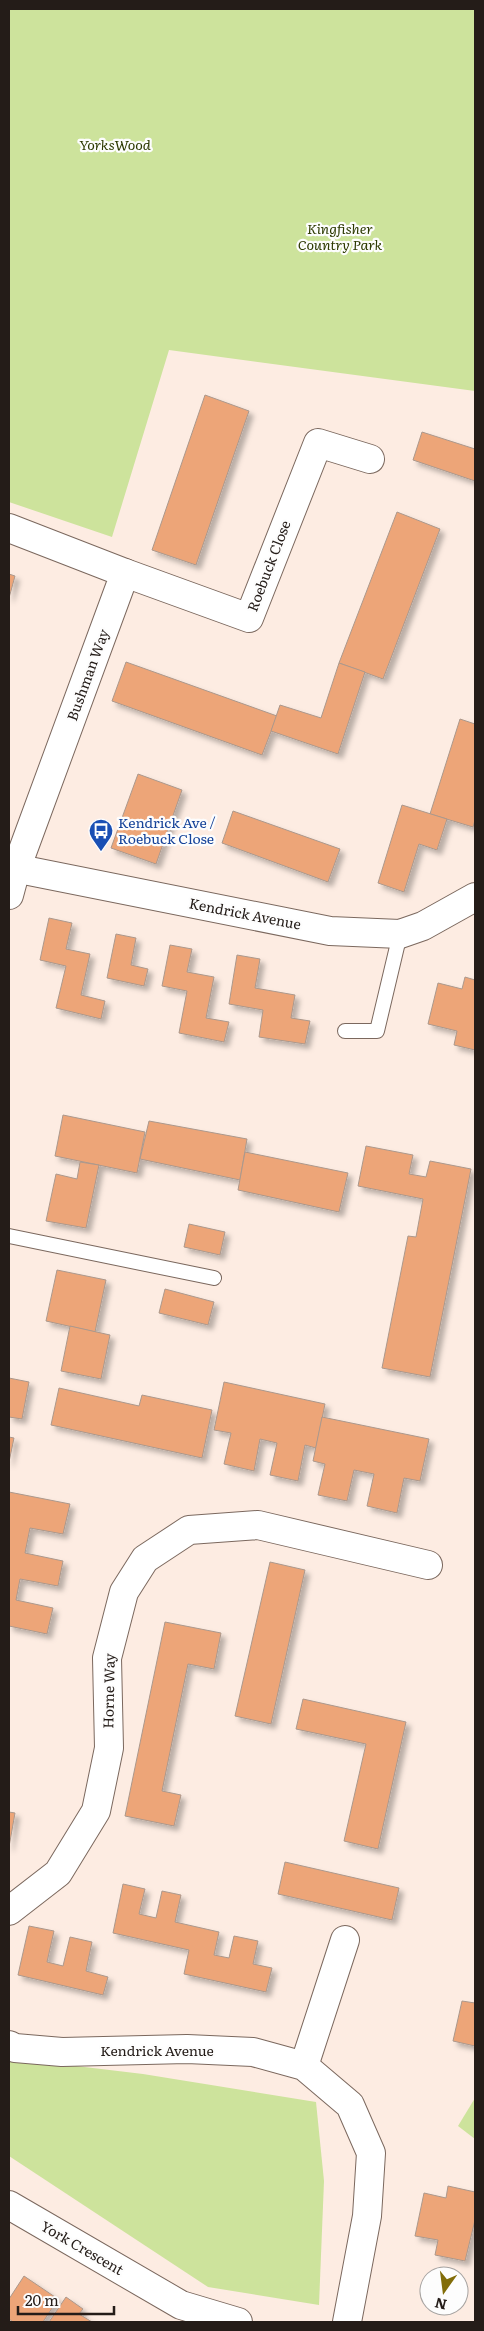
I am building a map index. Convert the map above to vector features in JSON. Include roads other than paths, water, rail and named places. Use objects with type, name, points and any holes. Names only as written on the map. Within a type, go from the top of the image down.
[{"type":"street","name":"Roebuck Close","points":[[125,573],[249,618],[318,443],[370,459]]},
{"type":"street","points":[[9,528],[125,573]]},
{"type":"street","name":"Bushman Way","points":[[9,895],[13,868],[125,573]]},
{"type":"street","name":"Kendrick Avenue","points":[[13,868],[330,931],[400,934],[423,926],[475,897]]},
{"type":"street","name":"Horne Way","points":[[9,1911],[58,1873],[96,1811],[109,1748],[107,1658],[124,1592],[145,1559],[189,1530],[258,1525],[428,1565]]},
{"type":"street","points":[[304,2066],[345,1940]]},
{"type":"street","name":"Kendrick Avenue","points":[[9,2045],[15,2048],[62,2052],[187,2049],[253,2052],[304,2066],[350,2105],[372,2153],[367,2216],[347,2322]]},
{"type":"street","name":"York Crescent","points":[[9,2205],[181,2305],[238,2322]]},
{"type":"lane","points":[[345,1031],[377,1031],[400,934]]},
{"type":"lane","points":[[9,1236],[214,1278]]},
{"type":"place","name":"Kendrick Ave / Roebuck Close","points":[[101,852]]},
{"type":"park label","name":"YorksWood","points":[[115,145]]},
{"type":"park label","name":"Kingfisher Country Park","points":[[340,237]]}]
